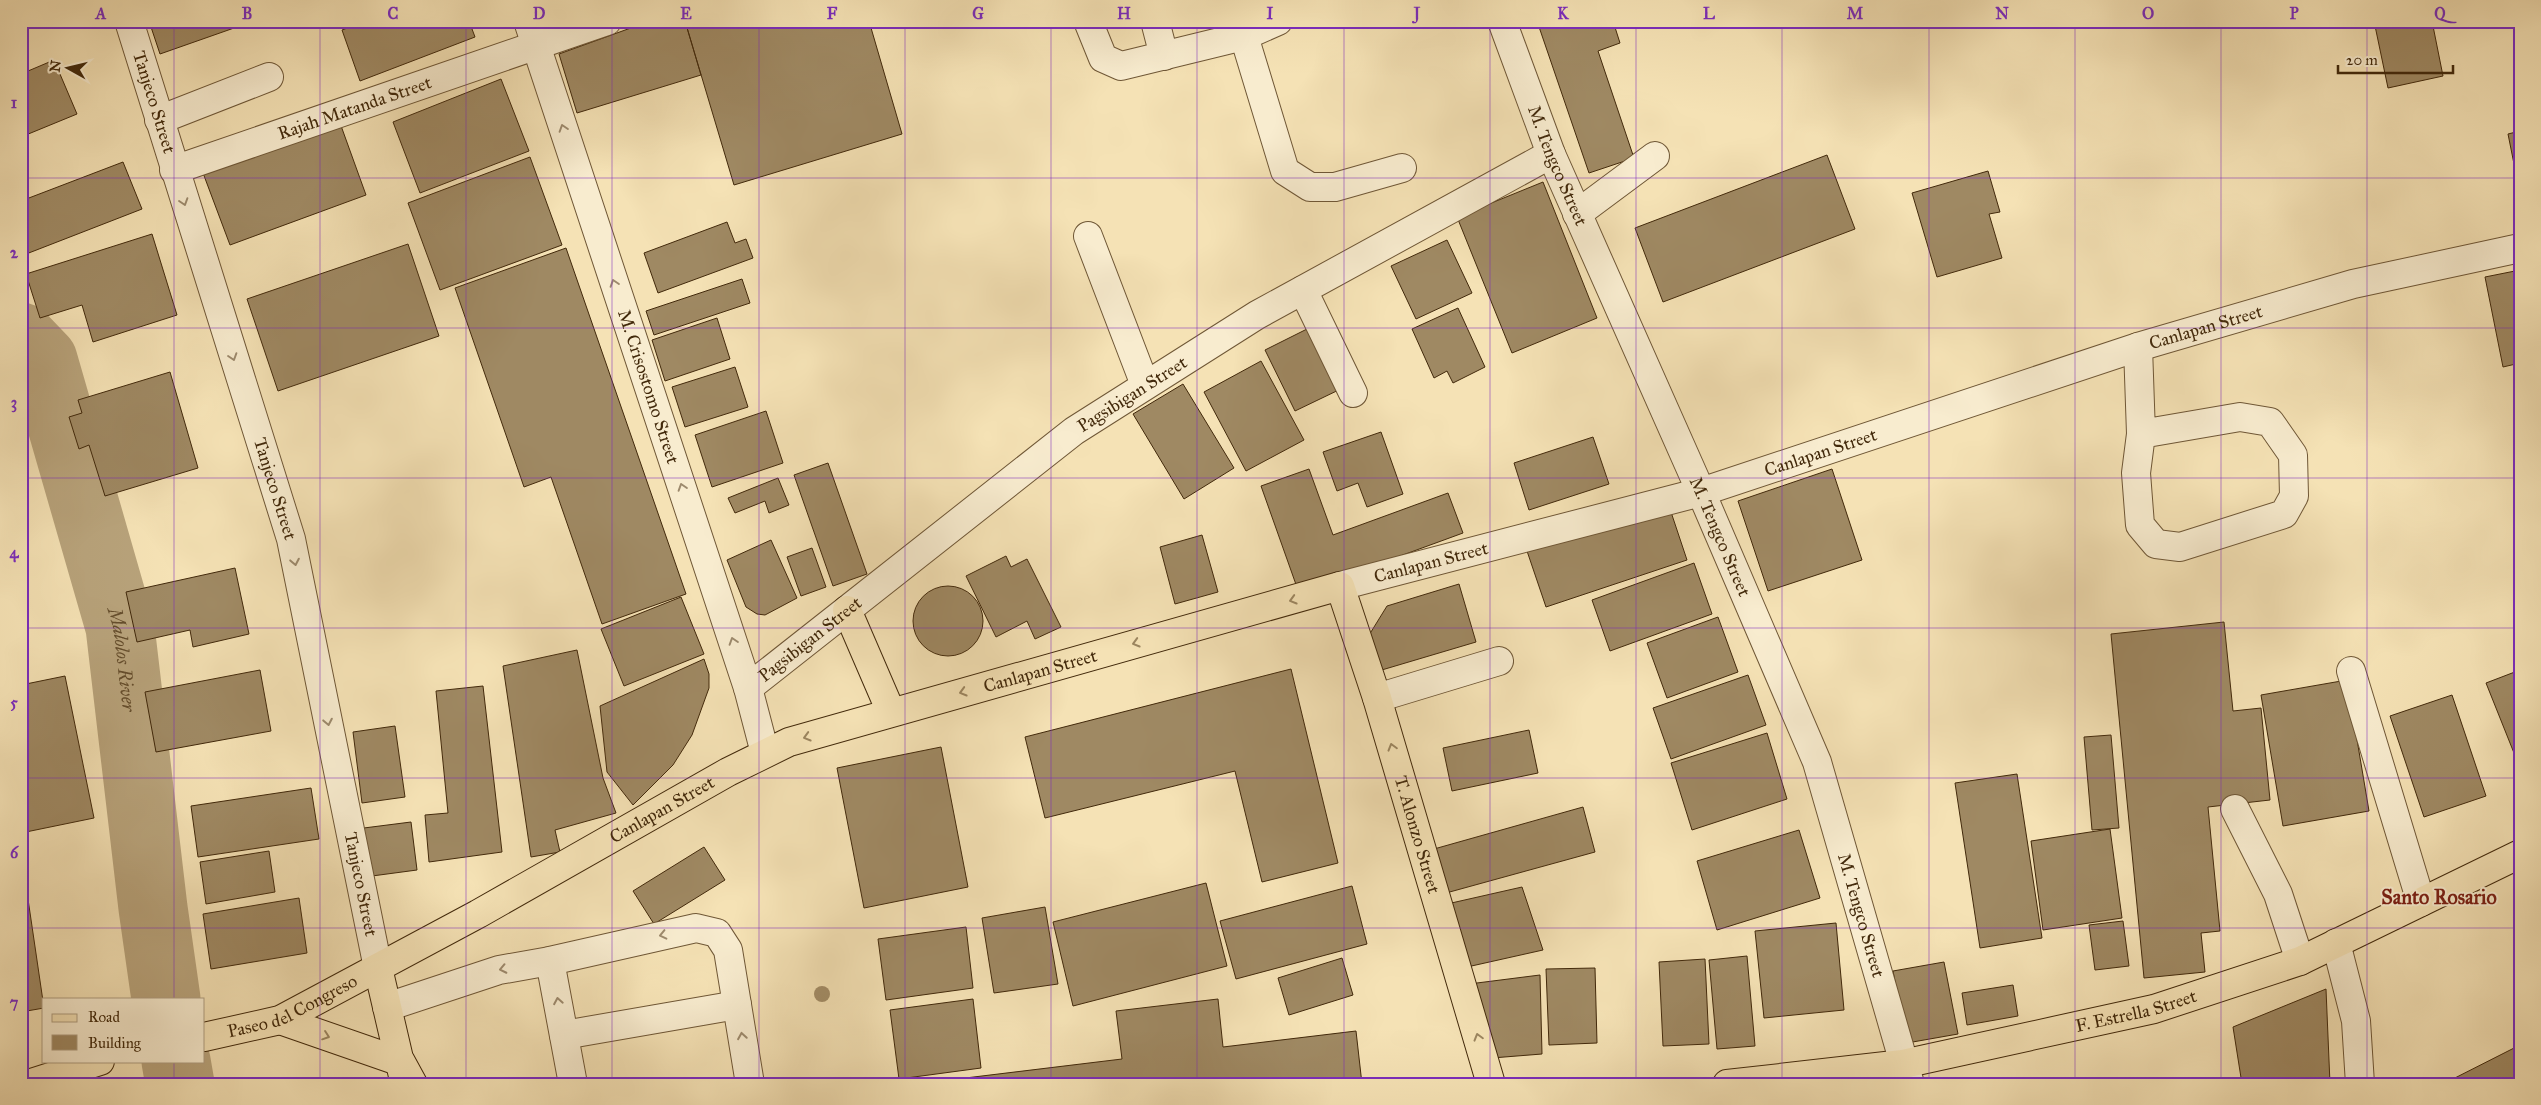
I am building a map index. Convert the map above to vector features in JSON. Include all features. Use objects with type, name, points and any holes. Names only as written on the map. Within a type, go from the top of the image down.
[{"type":"main road","name":"Canlapan Street","points":[[378,968],[765,753],[790,742],[1340,586]]},
{"type":"main road","name":"T. Alonzo Street","points":[[1340,586],[1378,698],[1492,1084]]},
{"type":"main road","points":[[847,610],[891,712]]},
{"type":"main road","name":"F. Estrella Street","points":[[1727,1084],[1907,1074],[2154,1008],[2300,961],[2520,854]]},
{"type":"main road","points":[[378,968],[406,1077]]},
{"type":"main road","name":"Paseo del Congreso","points":[[207,1037],[280,1020],[378,968]]},
{"type":"main road","points":[[280,1020],[406,1077]]},
{"type":"main road","points":[[28,1084],[97,1062]]},
{"type":"street","name":"Tanjeco Street","points":[[129,21],[174,170],[291,539],[378,968]]},
{"type":"street","name":"M. Crisostomo Street","points":[[528,21],[748,688],[765,753]]},
{"type":"street","name":"Rajah Matanda Street","points":[[174,170],[607,21]]},
{"type":"street","points":[[1088,21],[1103,58],[1121,66],[1244,36],[1278,21]]},
{"type":"street","points":[[1154,21],[1164,56]]},
{"type":"street","name":"M. Tengco Street","points":[[1502,21],[1551,154],[1701,492],[1817,762],[1907,1074]]},
{"type":"street","points":[[1244,36],[1285,171],[1310,187],[1335,187],[1402,168]]},
{"type":"street","points":[[159,120],[269,77]]},
{"type":"street","name":"Pagsibigan Street","points":[[748,688],[1074,430],[1257,315],[1551,154]]},
{"type":"street","points":[[1577,214],[1655,156]]},
{"type":"street","points":[[1088,236],[1145,385]]},
{"type":"street","name":"Canlapan Street","points":[[1340,586],[1701,492],[2138,348],[2353,284],[2520,248]]},
{"type":"street","points":[[1303,290],[1353,393]]},
{"type":"street","points":[[2138,348],[2141,434],[2136,473],[2140,525],[2156,544],[2180,547],[2284,514],[2294,496],[2293,455],[2270,422],[2240,417],[2141,434]]},
{"type":"street","points":[[1378,698],[1499,661]]},
{"type":"street","points":[[2350,671],[2421,902]]},
{"type":"street","points":[[2235,809],[2278,894],[2300,961]]},
{"type":"street","points":[[387,1007],[499,970],[550,961],[696,928],[717,933],[728,950],[750,1084]]},
{"type":"street","points":[[2336,943],[2356,1021],[2360,1084]]},
{"type":"street","points":[[550,961],[573,1084]]},
{"type":"street","points":[[564,1035],[737,1005]]},
{"type":"building","points":[[149,21],[254,21],[160,54]]},
{"type":"building","points":[[349,21],[366,21],[351,27]]},
{"type":"building","points":[[366,21],[469,21],[475,37],[360,81],[342,30]]},
{"type":"building","points":[[650,21],[685,21],[701,75],[577,113],[559,54]]},
{"type":"building","points":[[685,21],[869,21],[902,134],[734,185]]},
{"type":"building","points":[[1537,21],[1613,21],[1620,43],[1598,51],[1634,158],[1589,173]]},
{"type":"building","points":[[2374,21],[2432,21],[2443,76],[2388,88]]},
{"type":"building","points":[[54,60],[77,114],[21,137],[21,74]]},
{"type":"building","points":[[501,79],[529,151],[420,193],[393,122]]},
{"type":"building","points":[[340,123],[366,195],[230,245],[203,173]]},
{"type":"building","points":[[2520,131],[2520,194],[2508,134]]},
{"type":"building","points":[[1827,155],[1855,229],[1663,302],[1635,228]]},
{"type":"building","points":[[530,157],[562,245],[440,290],[408,203]]},
{"type":"building","points":[[123,162],[142,209],[21,256],[21,201]]},
{"type":"building","points":[[1988,171],[2000,212],[1989,214],[2002,258],[1937,277],[1912,193]]},
{"type":"building","points":[[1543,182],[1597,318],[1512,353],[1457,217]]},
{"type":"building","points":[[727,222],[735,243],[746,239],[753,258],[658,293],[644,253]]},
{"type":"building","points":[[152,234],[177,315],[93,342],[82,305],[40,318],[26,274]]},
{"type":"building","points":[[1447,240],[1472,293],[1416,319],[1391,266]]},
{"type":"building","points":[[408,244],[439,336],[278,391],[247,299]]},
{"type":"building","points":[[566,248],[686,594],[602,624],[551,477],[524,487],[455,288]]},
{"type":"building","points":[[2520,270],[2520,363],[2503,367],[2485,277]]},
{"type":"building","points":[[742,279],[750,303],[654,335],[646,311]]},
{"type":"building","points":[[1458,308],[1485,367],[1453,383],[1447,371],[1434,378],[1412,329]]},
{"type":"building","points":[[717,318],[730,359],[665,381],[652,340]]},
{"type":"building","points":[[1317,324],[1347,386],[1295,411],[1265,350]]},
{"type":"building","points":[[1261,361],[1304,440],[1246,471],[1204,392]]},
{"type":"building","points":[[735,367],[748,407],[685,427],[672,387]]},
{"type":"building","points":[[170,372],[198,468],[105,496],[89,445],[79,449],[69,417],[82,413],[78,400]]},
{"type":"building","points":[[1183,384],[1234,468],[1184,499],[1133,414]]},
{"type":"building","points":[[766,411],[783,463],[712,487],[695,435]]},
{"type":"building","points":[[1381,432],[1403,494],[1367,507],[1358,483],[1337,491],[1323,452]]},
{"type":"building","points":[[1593,437],[1609,484],[1529,510],[1514,463]]},
{"type":"building","points":[[828,463],[867,574],[833,586],[794,475]]},
{"type":"building","points":[[1309,469],[1333,535],[1448,493],[1463,533],[1299,593],[1261,486]]},
{"type":"building","points":[[1832,469],[1862,560],[1768,591],[1738,501]]},
{"type":"building","points":[[778,478],[789,505],[769,513],[765,501],[735,513],[728,498]]},
{"type":"building","points":[[1668,503],[1687,560],[1546,607],[1527,551]]},
{"type":"building","points":[[1202,535],[1218,592],[1175,604],[1160,547]]},
{"type":"building","points":[[771,540],[797,598],[765,615],[757,614],[746,607],[727,560]]},
{"type":"building","points":[[812,548],[826,587],[801,596],[787,557]]},
{"type":"building","points":[[1006,556],[1011,567],[1027,559],[1061,627],[1035,639],[1027,621],[996,637],[966,576]]},
{"type":"building","points":[[1694,563],[1712,614],[1610,651],[1592,600]]},
{"type":"building","points":[[235,568],[249,634],[193,647],[190,630],[137,642],[126,592]]},
{"type":"building","points":[[1459,584],[1476,642],[1375,672],[1366,640],[1387,606]]},
{"type":"building","points":[[948,586],[961,589],[973,596],[980,608],[983,621],[980,634],[973,646],[961,653],[948,656],[935,653],[923,646],[916,634],[913,621],[916,608],[923,596],[935,589]]},
{"type":"building","points":[[681,597],[704,654],[624,686],[601,629]]},
{"type":"building","points":[[1718,617],[1738,672],[1667,698],[1647,643]]},
{"type":"building","points":[[2224,622],[2233,711],[2261,708],[2270,800],[2208,807],[2220,931],[2201,933],[2205,972],[2144,978],[2111,634]]},
{"type":"building","points":[[577,650],[603,778],[616,813],[555,830],[560,852],[531,857],[503,666]]},
{"type":"building","points":[[704,659],[709,674],[709,688],[692,735],[673,765],[633,805],[607,772],[600,706]]},
{"type":"building","points":[[1291,669],[1338,863],[1262,882],[1235,771],[1045,818],[1025,737]]},
{"type":"building","points":[[260,670],[271,731],[156,752],[145,692]]},
{"type":"building","points":[[2520,670],[2520,768],[2486,683]]},
{"type":"building","points":[[1748,675],[1766,725],[1671,759],[1653,708]]},
{"type":"building","points":[[65,676],[94,818],[21,833],[21,685]]},
{"type":"building","points":[[2347,680],[2369,811],[2283,826],[2261,695]]},
{"type":"building","points":[[483,686],[502,852],[429,862],[425,815],[448,813],[436,691]]},
{"type":"building","points":[[2452,695],[2486,796],[2424,817],[2390,716]]},
{"type":"building","points":[[395,726],[405,797],[362,803],[353,732]]},
{"type":"building","points":[[1529,730],[1538,773],[1452,791],[1443,748]]},
{"type":"building","points":[[1767,733],[1787,799],[1692,830],[1671,763]]},
{"type":"building","points":[[2111,735],[2119,828],[2092,830],[2084,737]]},
{"type":"building","points":[[941,747],[968,887],[864,908],[837,768]]},
{"type":"building","points":[[2017,774],[2042,938],[1980,948],[1955,783]]},
{"type":"building","points":[[311,788],[319,839],[198,857],[191,806]]},
{"type":"building","points":[[1583,807],[1595,852],[1446,893],[1434,849]]},
{"type":"building","points":[[411,822],[417,870],[372,876],[356,829]]},
{"type":"building","points":[[2110,829],[2122,918],[2043,930],[2031,841]]},
{"type":"building","points":[[1799,830],[1820,898],[1717,930],[1697,861]]},
{"type":"building","points":[[704,847],[725,880],[654,924],[633,891]]},
{"type":"building","points":[[269,851],[275,892],[206,904],[200,862]]},
{"type":"building","points":[[23,865],[43,998],[42,1008],[21,1012],[21,866]]},
{"type":"building","points":[[1206,883],[1227,966],[1073,1006],[1053,922]]},
{"type":"building","points":[[1352,886],[1367,944],[1236,979],[1220,921]]},
{"type":"building","points":[[1522,887],[1543,950],[1467,967],[1447,904]]},
{"type":"building","points":[[299,898],[307,953],[211,969],[203,914]]},
{"type":"building","points":[[1045,907],[1058,984],[994,993],[982,918]]},
{"type":"building","points":[[2123,921],[2129,966],[2095,970],[2089,925]]},
{"type":"building","points":[[1836,923],[1844,1010],[1764,1018],[1755,931]]},
{"type":"building","points":[[966,927],[973,988],[886,1000],[878,939]]},
{"type":"building","points":[[1747,956],[1755,1046],[1717,1049],[1709,960]]},
{"type":"building","points":[[1342,958],[1353,995],[1289,1015],[1278,978]]},
{"type":"building","points":[[1705,959],[1709,1044],[1663,1046],[1659,962]]},
{"type":"building","points":[[1944,962],[1958,1034],[1907,1043],[1893,971]]},
{"type":"building","points":[[1595,968],[1597,1043],[1549,1045],[1546,969]]},
{"type":"building","points":[[1540,975],[1542,1054],[1492,1058],[1469,984]]},
{"type":"building","points":[[2013,985],[2018,1016],[1967,1025],[1962,993]]},
{"type":"building","points":[[2326,989],[2330,1084],[2242,1084],[2233,1027]]},
{"type":"building","points":[[973,999],[981,1068],[899,1079],[890,1010]]},
{"type":"building","points":[[1218,999],[1223,1047],[1356,1031],[1362,1084],[916,1084],[1122,1059],[1116,1011]]},
{"type":"building","points":[[2520,1045],[2520,1084],[2443,1084]]},
{"type":"building","points":[[2038,1079],[2039,1084],[2019,1084]]},
{"type":"waterway","name":"Malolos River","points":[[21,337],[43,360],[120,627],[153,908],[166,998]]},
{"type":"waterway","name":"Malolos River","points":[[176,1062],[180,1084]]},
{"type":"district","name":"Santo Rosario","points":[[2439,897]]}]
